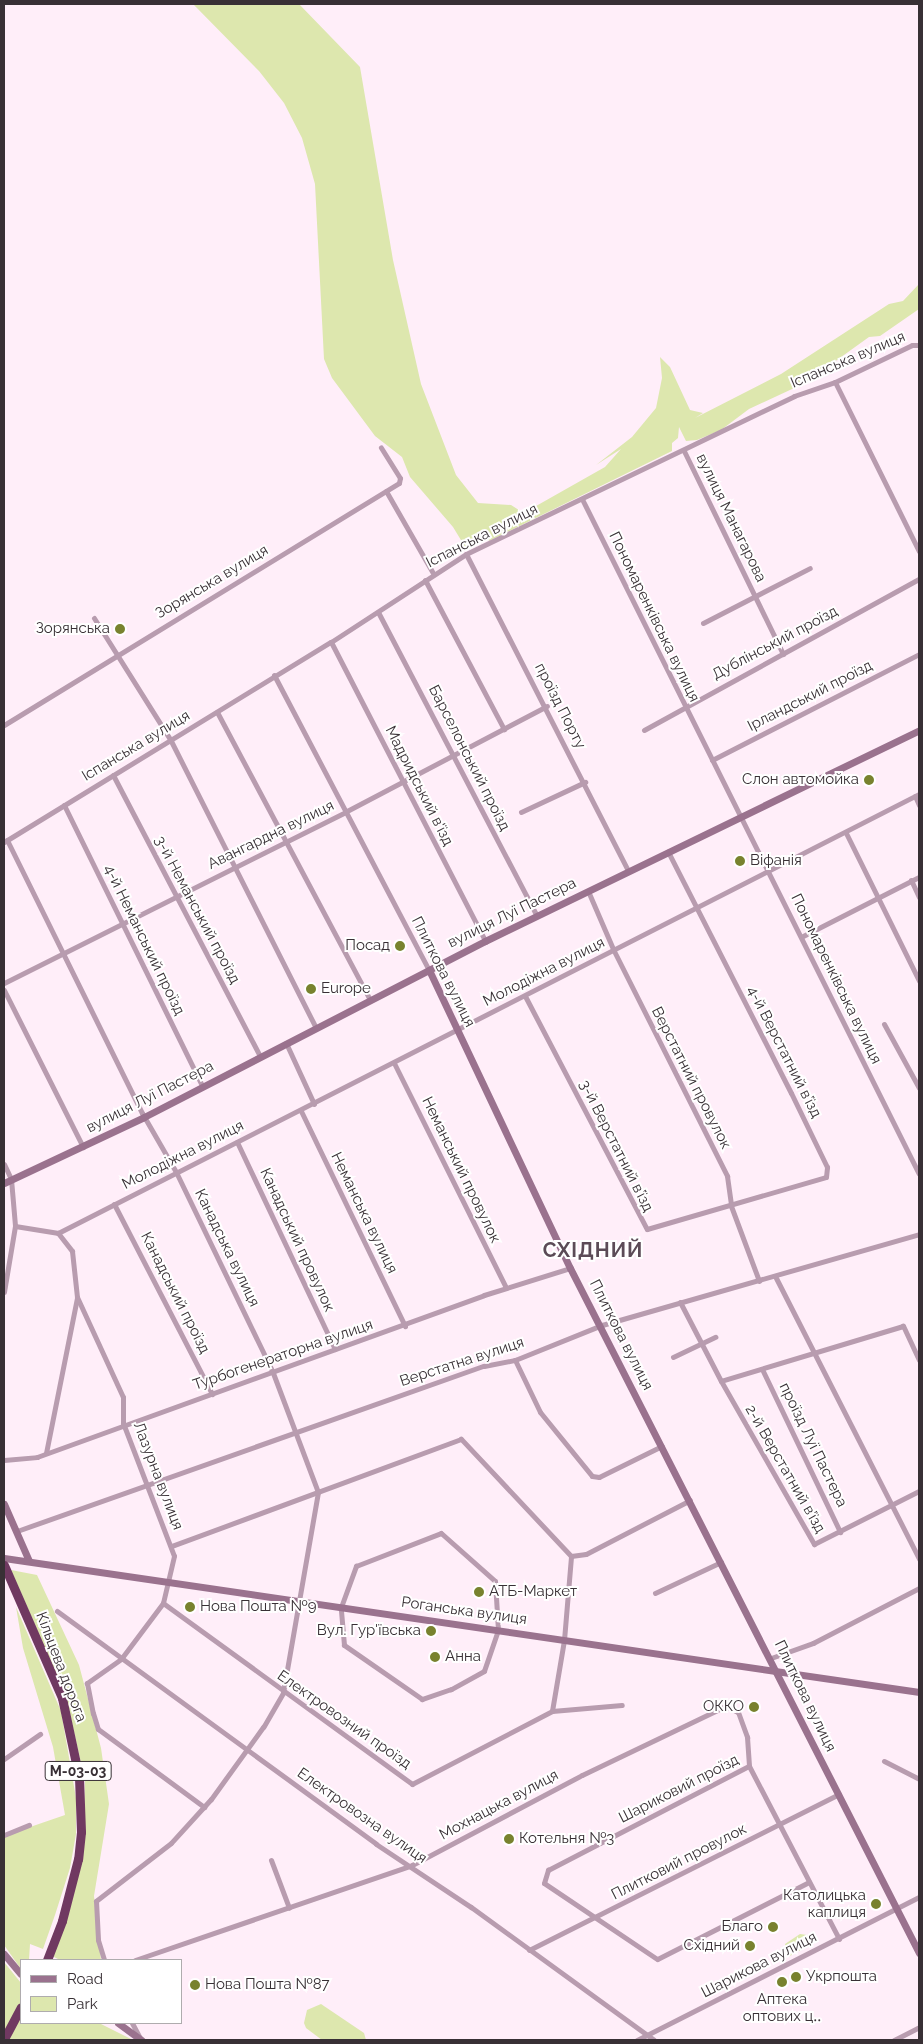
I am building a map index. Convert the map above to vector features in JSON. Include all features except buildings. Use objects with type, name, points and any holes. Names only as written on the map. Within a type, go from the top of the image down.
[{"type":"highway","name":"Кільцева дорога","points":[[4,1565],[62,1698],[76,1752],[81,1803],[81,1832],[73,1886],[47,1959]]},
{"type":"highway","points":[[4,2039],[20,2009]]},
{"type":"street","name":"Іспанська вулиця","points":[[5,841],[331,642],[433,573],[466,554],[684,451],[794,396],[835,382],[912,345],[919,345]]},
{"type":"street","points":[[835,382],[919,551]]},
{"type":"street","name":"Зорянська вулиця","points":[[4,725],[400,481],[382,447]]},
{"type":"street","name":"вулиця Манагарова","points":[[684,451],[782,654]]},
{"type":"street","points":[[386,491],[433,573]]},
{"type":"street","name":"Пономаренківська вулиця","points":[[582,499],[684,705],[803,936],[831,1000],[919,1174]]},
{"type":"street","name":"проїзд Порту","points":[[466,554],[547,706],[628,871]]},
{"type":"street","name":"вулиця Манагарова","points":[[702,623],[810,568]]},
{"type":"street","name":"Дублінський проїзд","points":[[644,730],[684,705],[919,579]]},
{"type":"street","points":[[425,580],[504,729]]},
{"type":"street","name":"Барселонський проїзд","points":[[378,612],[456,755],[537,916]]},
{"type":"street","points":[[94,618],[170,739],[316,1028]]},
{"type":"street","name":"Мадридський в'їзд","points":[[331,642],[485,941]]},
{"type":"street","name":"Ірландський проїзд","points":[[712,760],[919,654]]},
{"type":"street","name":"Плиткова вулиця","points":[[274,676],[429,970],[570,1268],[602,1325],[919,1951]]},
{"type":"street","name":"Авангардна вулиця","points":[[4,983],[402,783],[547,706]]},
{"type":"street","points":[[217,712],[370,1000]]},
{"type":"street","name":"вулиця Луї Пастера","points":[[4,1183],[144,1117],[286,1042],[485,941],[919,730]]},
{"type":"street","name":"3-й Неманський проїзд","points":[[113,775],[260,1056]]},
{"type":"street","points":[[521,812],[585,782]]},
{"type":"street","points":[[917,795],[919,805]]},
{"type":"street","name":"Молодіжна вулиця","points":[[58,1233],[394,1064],[917,795]]},
{"type":"street","name":"4-й Неманський проїзд","points":[[64,805],[202,1086]]},
{"type":"street","points":[[846,833],[876,898],[919,981]]},
{"type":"street","name":"Канадська вулиця","points":[[5,841],[65,952],[144,1117],[176,1172],[273,1372],[318,1492],[301,1601],[283,1693]]},
{"type":"street","name":"4-й Верстатний в’їзд","points":[[668,852],[696,910],[763,1037],[828,1173],[821,1180],[732,1206]]},
{"type":"street","points":[[803,936],[919,877]]},
{"type":"street","points":[[911,880],[919,897]]},
{"type":"street","name":"Верстатний провулок","points":[[588,891],[614,951],[727,1176],[732,1206],[759,1281]]},
{"type":"street","points":[[4,990],[83,1147]]},
{"type":"street","name":"3-й Верстатний в’їзд","points":[[524,996],[646,1229],[732,1206]]},
{"type":"street","points":[[884,1024],[919,1088]]},
{"type":"street","points":[[286,1042],[314,1104]]},
{"type":"street","name":"Неманський провулок","points":[[394,1064],[506,1288]]},
{"type":"street","name":"Неманська вулиця","points":[[301,1111],[405,1326]]},
{"type":"street","name":"Канадський провулок","points":[[237,1142],[335,1349]]},
{"type":"street","points":[[4,1164],[12,1180],[15,1226],[4,1292]]},
{"type":"street","name":"Канадський проїзд","points":[[114,1204],[212,1394]]},
{"type":"street","points":[[15,1226],[58,1233]]},
{"type":"street","name":"Лазурна вулиця","points":[[46,1453],[77,1297],[72,1252],[58,1233]]},
{"type":"street","name":"Верстатна вулиця","points":[[17,1531],[484,1366],[514,1360],[602,1325],[919,1234]]},
{"type":"street","name":"Турбогенераторна вулиця","points":[[4,1460],[46,1453],[335,1349],[405,1326],[506,1288],[570,1268]]},
{"type":"street","points":[[775,1276],[812,1354],[919,1559]]},
{"type":"street","name":"Лазурна вулиця","points":[[77,1297],[123,1397],[123,1424],[171,1546],[174,1563],[163,1603]]},
{"type":"street","name":"2-й Верстатний в’їзд","points":[[680,1302],[721,1382],[814,1544],[919,1491]]},
{"type":"street","points":[[721,1382],[903,1326],[919,1360]]},
{"type":"street","points":[[673,1357],[701,1342],[715,1337]]},
{"type":"street","points":[[514,1360],[540,1412],[596,1478],[662,1446]]},
{"type":"street","name":"проїзд Луї Пастера","points":[[762,1369],[840,1532]]},
{"type":"street","points":[[171,1546],[461,1439],[571,1556],[564,1640],[552,1711],[622,1705]]},
{"type":"street","points":[[571,1556],[586,1554],[690,1500]]},
{"type":"street","points":[[4,1504],[29,1561]]},
{"type":"street","points":[[441,1533],[495,1580],[498,1630],[484,1671],[451,1689],[422,1699],[344,1645],[341,1607],[356,1566],[441,1533]]},
{"type":"street","name":"Роганська вулиця","points":[[4,1558],[919,1692]]},
{"type":"street","points":[[655,1593],[721,1561]]},
{"type":"street","points":[[771,1658],[813,1643],[919,1588]]},
{"type":"street","points":[[163,1603],[121,1659],[87,1683],[98,1729],[204,1807]]},
{"type":"street","name":"Електровозний проїзд","points":[[163,1603],[283,1693],[412,1784],[552,1711]]},
{"type":"street","name":"Електровозна вулиця","points":[[57,1611],[376,1844],[412,1866],[654,2040]]},
{"type":"street","points":[[104,1959],[98,1940],[96,1901],[171,1843],[204,1807],[247,1750],[283,1693]]},
{"type":"street","name":"Мохнацька вулиця","points":[[139,1959],[412,1866],[582,1775],[726,1706],[738,1712],[747,1737],[749,1766]]},
{"type":"street","points":[[4,1759],[40,1734]]},
{"type":"street","points":[[884,1761],[919,1779]]},
{"type":"street","name":"Шариковий проїзд","points":[[749,1766],[781,1823],[809,1882],[657,1959],[594,1919],[544,1883],[548,1870],[749,1766]]},
{"type":"street","name":"Плитковий провулок","points":[[530,1950],[839,1794]]},
{"type":"street","points":[[4,1835],[29,1825]]},
{"type":"street","points":[[271,1860],[289,1908]]},
{"type":"street","points":[[809,1882],[839,1939]]},
{"type":"street","name":"Шарикова вулиця","points":[[637,2040],[919,1897]]},
{"type":"street","points":[[4,1954],[20,1973]]},
{"type":"street","points":[[119,2024],[140,2039]]},
{"type":"street","points":[[132,2024],[140,2039]]},
{"type":"street","points":[[894,2040],[919,2027]]},
{"type":"green space","points":[[193,4],[299,4],[360,67],[393,260],[421,384],[456,475],[478,503],[511,505],[522,512],[529,510],[605,467],[621,449],[596,465],[632,437],[656,408],[662,378],[660,357],[670,367],[690,410],[703,413],[695,418],[781,374],[889,304],[903,301],[919,284],[919,309],[880,336],[869,337],[805,383],[749,409],[721,430],[697,440],[686,441],[679,427],[678,438],[672,443],[672,451],[489,541],[488,537],[467,550],[453,527],[410,477],[402,457],[375,436],[332,378],[324,359],[315,184],[302,138],[284,103],[259,71]]},
{"type":"green space","points":[[11,1570],[37,1575],[79,1665],[101,1748],[109,1804],[94,1896],[101,1959],[58,1959],[52,1956],[83,1847],[85,1781],[66,1696]]},
{"type":"green space","points":[[16,1607],[61,1711],[76,1798],[76,1834],[70,1868],[43,1949],[30,1944],[29,1959],[20,1959],[20,1968],[4,1945],[4,1836],[65,1815],[53,1747],[23,1648]]},
{"type":"green space","points":[[800,1934],[807,1935],[812,1944],[788,1957],[785,1944]]},
{"type":"green space","points":[[4,1962],[20,1982],[20,2024],[101,2024],[133,2040],[4,2040]]},
{"type":"green space","points":[[321,2004],[364,2033],[366,2040],[322,2040],[306,2028],[304,2023],[307,2010]]},
{"type":"place","name":"Зорянська","points":[[120,629]]},
{"type":"place","name":"Слон автомойка","points":[[869,780]]},
{"type":"place","name":"Віфанія","points":[[740,861]]},
{"type":"place","name":"Посад","points":[[400,946]]},
{"type":"place","name":"Europe","points":[[311,989]]},
{"type":"place","name":"АТБ-Маркет","points":[[479,1592]]},
{"type":"place","name":"Нова Пошта №9","points":[[190,1607]]},
{"type":"place","name":"Вул. Гур'ївська","points":[[431,1631]]},
{"type":"place","name":"Анна","points":[[435,1657]]},
{"type":"place","name":"ОККО","points":[[754,1707]]},
{"type":"place","name":"Котельня №3","points":[[509,1839]]},
{"type":"place","name":"Католицька каплиця","points":[[876,1904]]},
{"type":"place","name":"Благо","points":[[773,1927]]},
{"type":"place","name":"Східний","points":[[750,1946]]},
{"type":"place","name":"Укрпошта","points":[[796,1977]]},
{"type":"place","name":"Аптека оптових ц‥","points":[[782,1982]]},
{"type":"place","name":"Нова Пошта №87","points":[[195,1985]]},
{"type":"district","name":"СХІДНИЙ","points":[[593,1250]]}]
